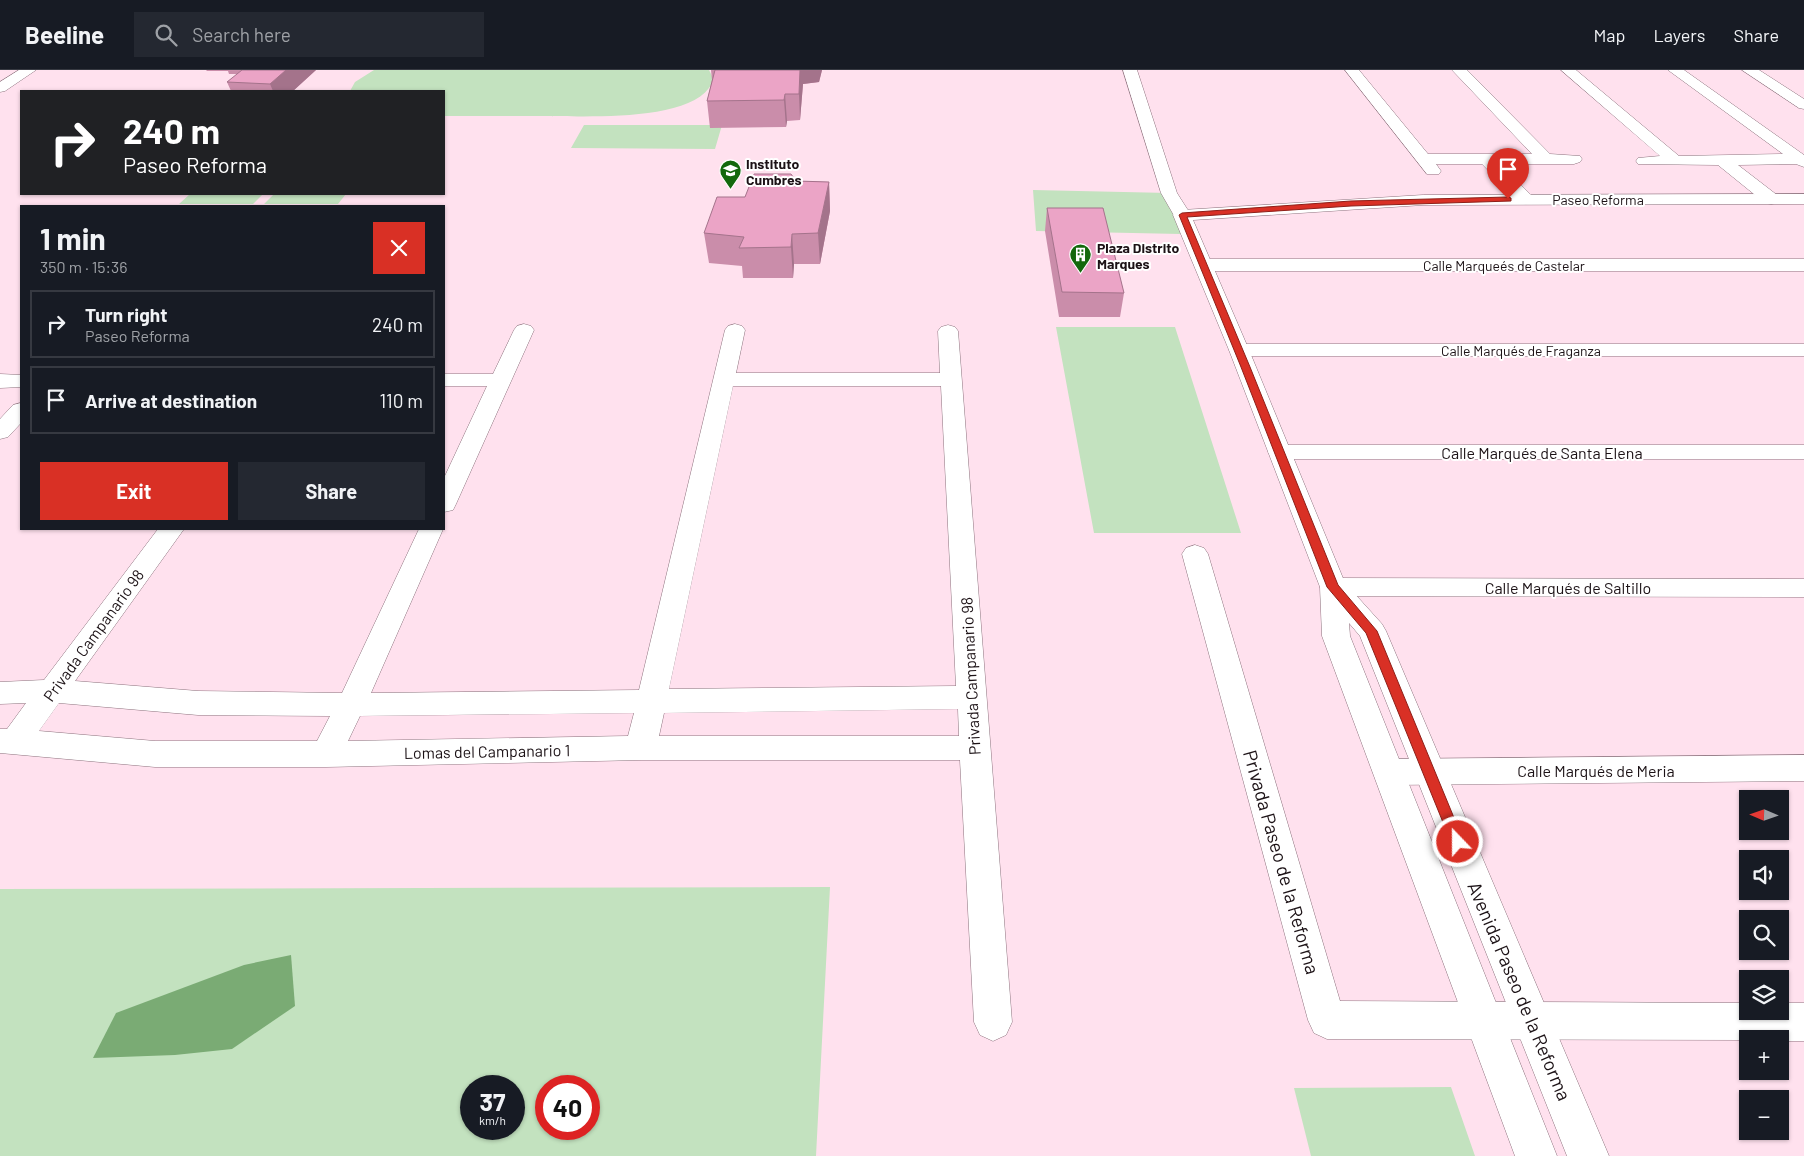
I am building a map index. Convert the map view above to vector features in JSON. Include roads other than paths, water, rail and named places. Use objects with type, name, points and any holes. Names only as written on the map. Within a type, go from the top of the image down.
[{"type":"street","points":[[0,88],[28,70]]},
{"type":"street","name":"Avenida Paseo de la Reforma","points":[[1130,70],[1170,193],[1204,265],[1333,587],[1336,636],[1536,1156]]},
{"type":"street","points":[[1352,70],[1428,165],[1485,158],[1574,159]]},
{"type":"street","points":[[1459,70],[1545,158]]},
{"type":"street","points":[[1568,70],[1674,160]]},
{"type":"street","points":[[1675,70],[1802,160]]},
{"type":"street","points":[[1749,70],[1804,105]]},
{"type":"street","points":[[1485,158],[1526,199]]},
{"type":"street","points":[[1722,160],[1771,199]]},
{"type":"street","points":[[1644,161],[1802,160]]},
{"type":"street","name":"Paseo Reforma","points":[[1182,215],[1351,203],[1526,199],[1804,199]]},
{"type":"street","name":"Calle Marqueés de Castelar","points":[[1204,265],[1804,265]]},
{"type":"street","points":[[445,502],[524,330]]},
{"type":"street","points":[[641,748],[735,330]]},
{"type":"street","name":"Privada Campanario 98","points":[[948,332],[993,1022]]},
{"type":"street","name":"Calle Marqués de Fraganza","points":[[1239,350],[1804,350]]},
{"type":"street","points":[[725,379],[951,380]]},
{"type":"street","points":[[445,380],[501,380]]},
{"type":"street","points":[[0,381],[20,381]]},
{"type":"street","points":[[0,432],[20,411]]},
{"type":"street","name":"Calle Marqués de Santa Elena","points":[[1280,452],[1804,452]]},
{"type":"street","name":"Privada Campanario 98","points":[[8,741],[53,691],[170,530]]},
{"type":"street","points":[[326,754],[432,530]]},
{"type":"street","name":"Privada Paseo de la Reforma","points":[[1195,554],[1327,1020],[1484,1020]]},
{"type":"street","name":"Avenida Paseo de la Reforma","points":[[1333,587],[1372,631],[1588,1156]]},
{"type":"street","name":"Calle Marqués de Saltillo","points":[[1333,587],[1804,588]]},
{"type":"street","points":[[0,693],[53,691],[198,703],[351,704],[528,704],[652,700],[973,697]]},
{"type":"street","name":"Lomas del Campanario 1","points":[[8,741],[155,754],[326,754],[641,748],[974,748]]},
{"type":"street","name":"Calle Marqués de Meria","points":[[1389,772],[1804,768]]},
{"type":"street","points":[[1484,1020],[1804,1022]]},
{"type":"place","name":"Instituto Cumbres","points":[[730,190]]},
{"type":"place","name":"Plaza Distrito Marques","points":[[1081,274]]}]
